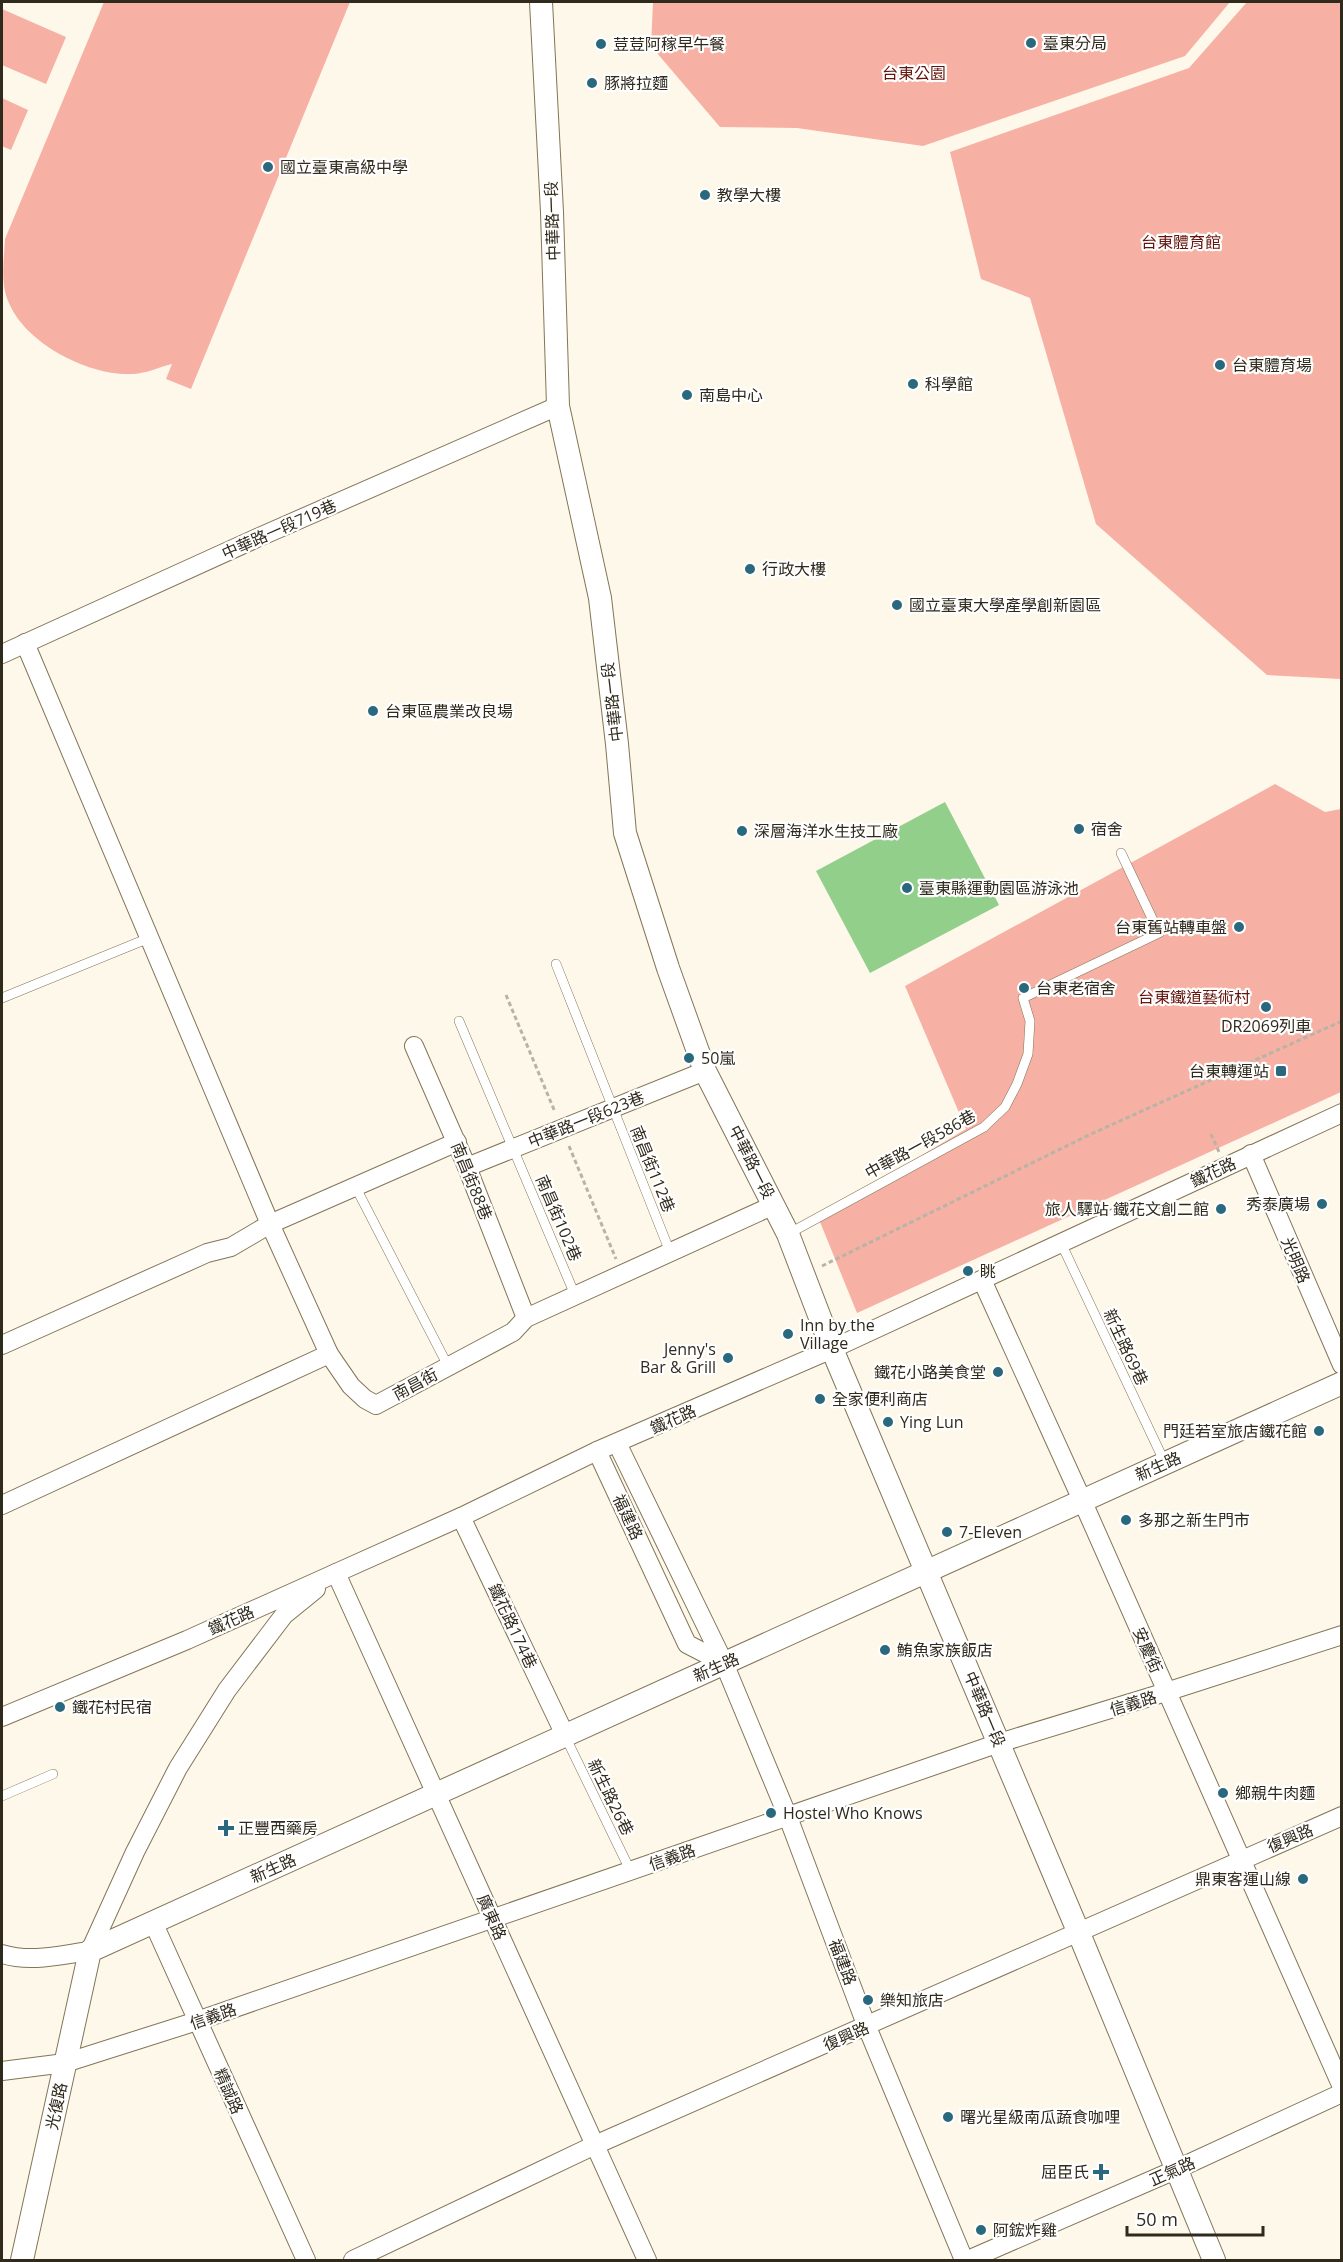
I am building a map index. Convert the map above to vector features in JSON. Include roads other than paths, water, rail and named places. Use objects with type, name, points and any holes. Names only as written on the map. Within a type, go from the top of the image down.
[{"type":"street","name":"中華路一段","points":[[542,2],[558,406],[600,598],[625,833],[668,968],[705,1071],[788,1234],[832,1349],[1078,1931],[1214,2260]]},
{"type":"street","name":"中華路一段719巷","points":[[2,654],[558,406]]},
{"type":"street","points":[[2,1505],[329,1354],[270,1224],[25,643]]},
{"type":"street","name":"南昌街88巷","points":[[414,1046],[457,1142],[525,1318]]},
{"type":"street","name":"中華路一段623巷","points":[[467,1167],[705,1071]]},
{"type":"street","name":"鐵花路","points":[[2,1717],[187,1640],[461,1517],[597,1451],[832,1349],[1341,1113]]},
{"type":"street","points":[[2,1345],[207,1253],[231,1247],[270,1224],[457,1142]]},
{"type":"street","name":"光明路","points":[[1251,1154],[1341,1365]]},
{"type":"street","name":"南昌街","points":[[329,1354],[351,1386],[365,1399],[376,1405],[513,1332],[525,1318],[774,1204]]},
{"type":"street","name":"安慶街","points":[[982,1280],[1082,1500],[1341,2087]]},
{"type":"street","name":"新生路","points":[[90,1951],[1341,1383]]},
{"type":"street","name":"福建路","points":[[617,1443],[724,1663],[788,1817],[867,2027],[966,2260]]},
{"type":"street","name":"福建路","points":[[597,1451],[687,1644],[724,1663]]},
{"type":"street","name":"鐵花路174巷","points":[[461,1517],[565,1735]]},
{"type":"street","points":[[2,1954],[14,1958],[34,1959],[90,1951],[135,1852],[178,1768],[227,1690],[284,1616],[336,1573]]},
{"type":"street","name":"廣東路","points":[[336,1573],[647,2260]]},
{"type":"street","name":"信義路","points":[[2,2071],[65,2063],[197,2021],[999,1743],[1341,1635]]},
{"type":"street","name":"復興路","points":[[353,2260],[595,2145],[1341,1816]]},
{"type":"street","name":"精誠路","points":[[153,1922],[306,2260]]},
{"type":"street","name":"光復路","points":[[22,2260],[90,1951]]},
{"type":"street","name":"正氣路","points":[[966,2260],[1175,2170],[1341,2093]]},
{"type":"lane","name":"中華路一段586巷","points":[[788,1234],[984,1127],[1005,1107],[1017,1084],[1028,1054],[1030,1021],[1023,998],[1159,933],[1121,853]]},
{"type":"lane","points":[[2,998],[149,938]]},
{"type":"lane","name":"南昌街112巷","points":[[556,964],[670,1252]]},
{"type":"lane","name":"南昌街102巷","points":[[459,1021],[575,1295]]},
{"type":"lane","points":[[355,1186],[448,1366]]},
{"type":"lane","name":"新生路69巷","points":[[1060,1243],[1165,1463]]},
{"type":"lane","name":"新生路26巷","points":[[565,1735],[631,1872]]},
{"type":"lane","points":[[2,1796],[53,1774]]},
{"type":"place","name":"臺東分局","points":[[1031,43]]},
{"type":"place","name":"荳荳阿稼早午餐","points":[[601,44]]},
{"type":"place","name":"豚將拉麵","points":[[592,83]]},
{"type":"place","name":"國立臺東高級中學","points":[[268,167]]},
{"type":"place","name":"教學大樓","points":[[705,195]]},
{"type":"place","name":"台東體育場","points":[[1220,365]]},
{"type":"place","name":"科學館","points":[[913,384]]},
{"type":"place","name":"南島中心","points":[[687,395]]},
{"type":"place","name":"行政大樓","points":[[750,569]]},
{"type":"place","name":"國立臺東大學產學創新園區","points":[[897,605]]},
{"type":"place","name":"台東區農業改良場","points":[[373,711]]},
{"type":"place","name":"宿舍","points":[[1079,829]]},
{"type":"place","name":"深層海洋水生技工廠","points":[[742,831]]},
{"type":"place","name":"臺東縣運動園區游泳池","points":[[907,888]]},
{"type":"place","name":"台東舊站轉車盤","points":[[1239,927]]},
{"type":"place","name":"台東老宿舍","points":[[1024,988]]},
{"type":"place","name":"DR2069列車","points":[[1266,1007]]},
{"type":"place","name":"50嵐","points":[[689,1058]]},
{"type":"place","name":"台東轉運站","points":[[1281,1071]]},
{"type":"place","name":"秀泰廣場","points":[[1322,1204]]},
{"type":"place","name":"旅人驛站 鐵花文創二館","points":[[1221,1209]]},
{"type":"place","name":"眺","points":[[968,1271]]},
{"type":"place","name":"Inn by the Village","points":[[788,1334]]},
{"type":"place","name":"Jenny's Bar & Grill","points":[[728,1358]]},
{"type":"place","name":"鐵花小路美食堂","points":[[998,1372]]},
{"type":"place","name":"全家便利商店","points":[[820,1399]]},
{"type":"place","name":"Ying Lun","points":[[888,1422]]},
{"type":"place","name":"門廷若室旅店鐵花館","points":[[1319,1431]]},
{"type":"place","name":"多那之新生門市","points":[[1126,1520]]},
{"type":"place","name":"7-Eleven","points":[[947,1532]]},
{"type":"place","name":"鮪魚家族飯店","points":[[885,1650]]},
{"type":"place","name":"鐵花村民宿","points":[[60,1707]]},
{"type":"place","name":"鄉親牛肉麵","points":[[1223,1793]]},
{"type":"place","name":"Hostel Who Knows","points":[[771,1813]]},
{"type":"place","name":"正豐西藥房","points":[[226,1828]]},
{"type":"place","name":"鼎東客運山線","points":[[1303,1879]]},
{"type":"place","name":"樂知旅店","points":[[868,2000]]},
{"type":"place","name":"曙光星級南瓜蔬食咖哩","points":[[948,2117]]},
{"type":"place","name":"屈臣氏","points":[[1101,2172]]},
{"type":"place","name":"阿鋐炸雞","points":[[981,2230]]},
{"type":"park label","name":"台東公園","points":[[914,73]]},
{"type":"park label","name":"台東體育館","points":[[1181,242]]},
{"type":"park label","name":"台東鐵道藝術村","points":[[1194,997]]}]
